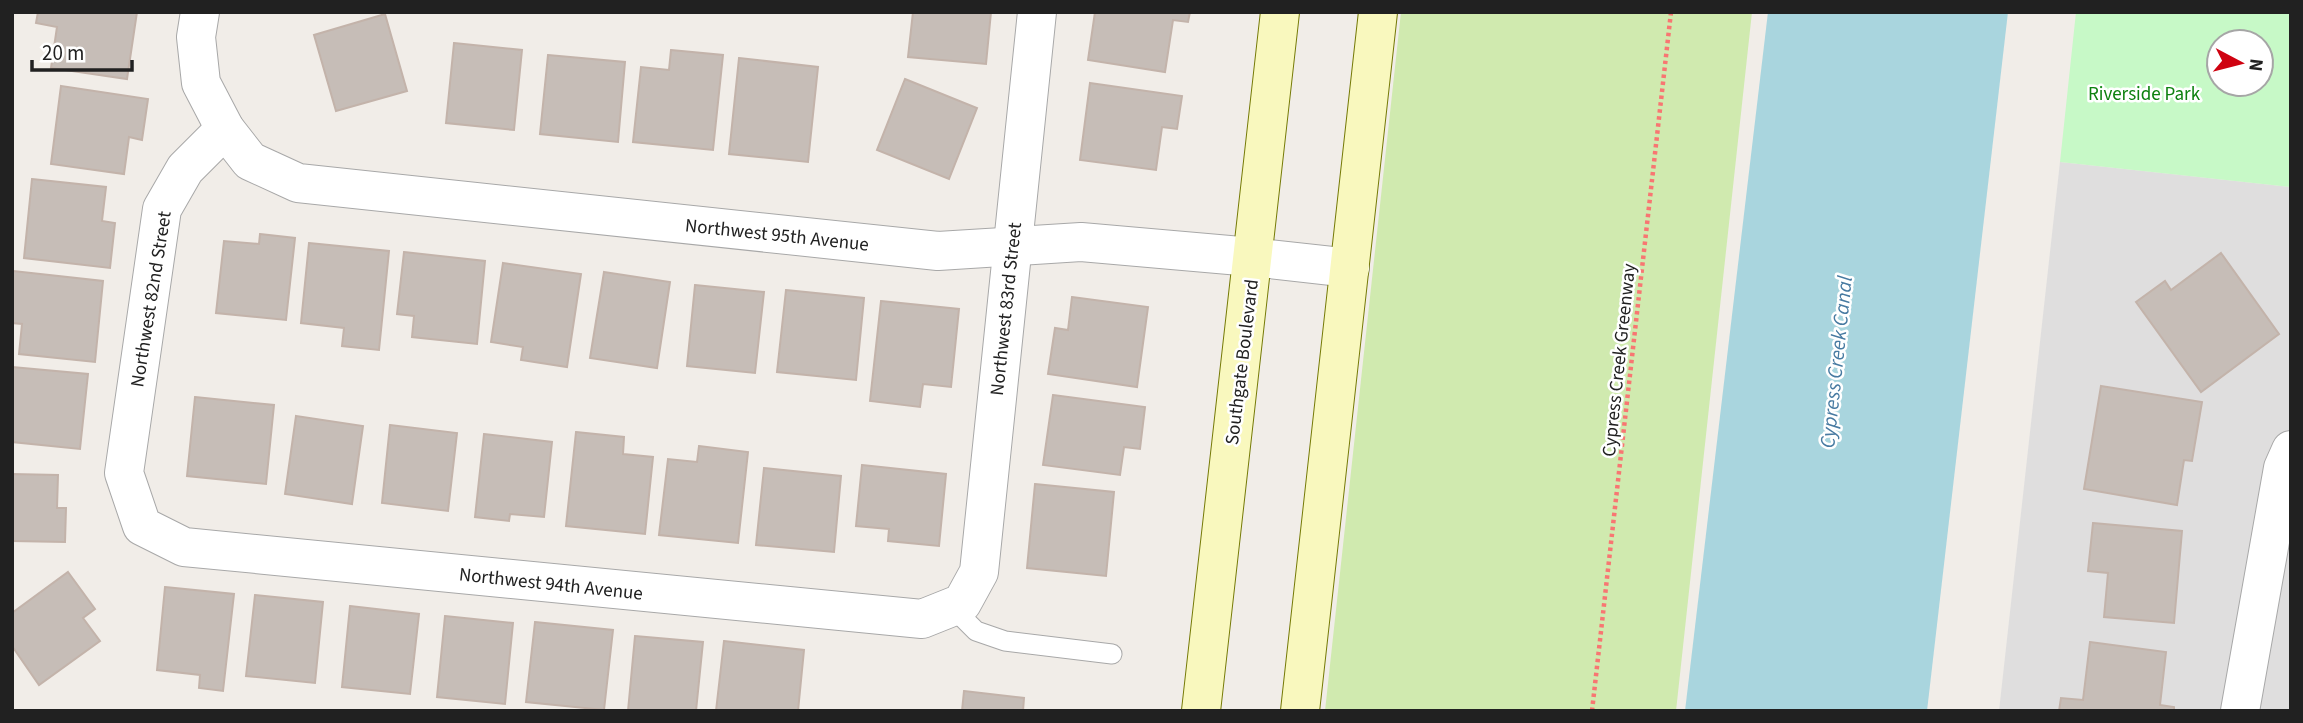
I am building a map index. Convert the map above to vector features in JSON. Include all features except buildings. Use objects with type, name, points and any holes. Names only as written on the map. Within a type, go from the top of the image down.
[{"type":"main road","name":"Southgate Boulevard","points":[[1201,711],[1280,12]]},
{"type":"main road","points":[[1300,711],[1378,12]]},
{"type":"street","points":[[200,12],[196,37],[201,83],[225,129]]},
{"type":"street","name":"Northwest 83rd Street","points":[[957,605],[979,572],[1037,12]]},
{"type":"street","name":"Northwest 95th Avenue","points":[[225,129],[250,161],[299,183],[938,251],[1081,242],[1350,268]]},
{"type":"street","name":"Northwest 82nd Street","points":[[142,526],[124,473],[162,209],[185,169],[225,129]]},
{"type":"street","points":[[2240,711],[2283,468],[2291,450]]},
{"type":"street","name":"Northwest 94th Avenue","points":[[142,526],[184,547],[922,619],[957,605]]},
{"type":"lane","points":[[957,605],[976,631],[1005,641],[1112,654]]},
{"type":"path","name":"Cypress Creek Greenway","points":[[1592,711],[1671,12]]},
{"type":"shaded area","points":[[2060,162],[2291,187],[2291,711],[1999,711]]},
{"type":"green space","points":[[1401,12],[1752,12],[1676,711],[1325,711]]},
{"type":"green space","name":"Riverside Park","points":[[2076,12],[2291,12],[2291,187],[2060,162]]},
{"type":"water","name":"Cypress Creek Canal","points":[[1768,12],[2008,12],[1927,711],[1685,711]]}]
